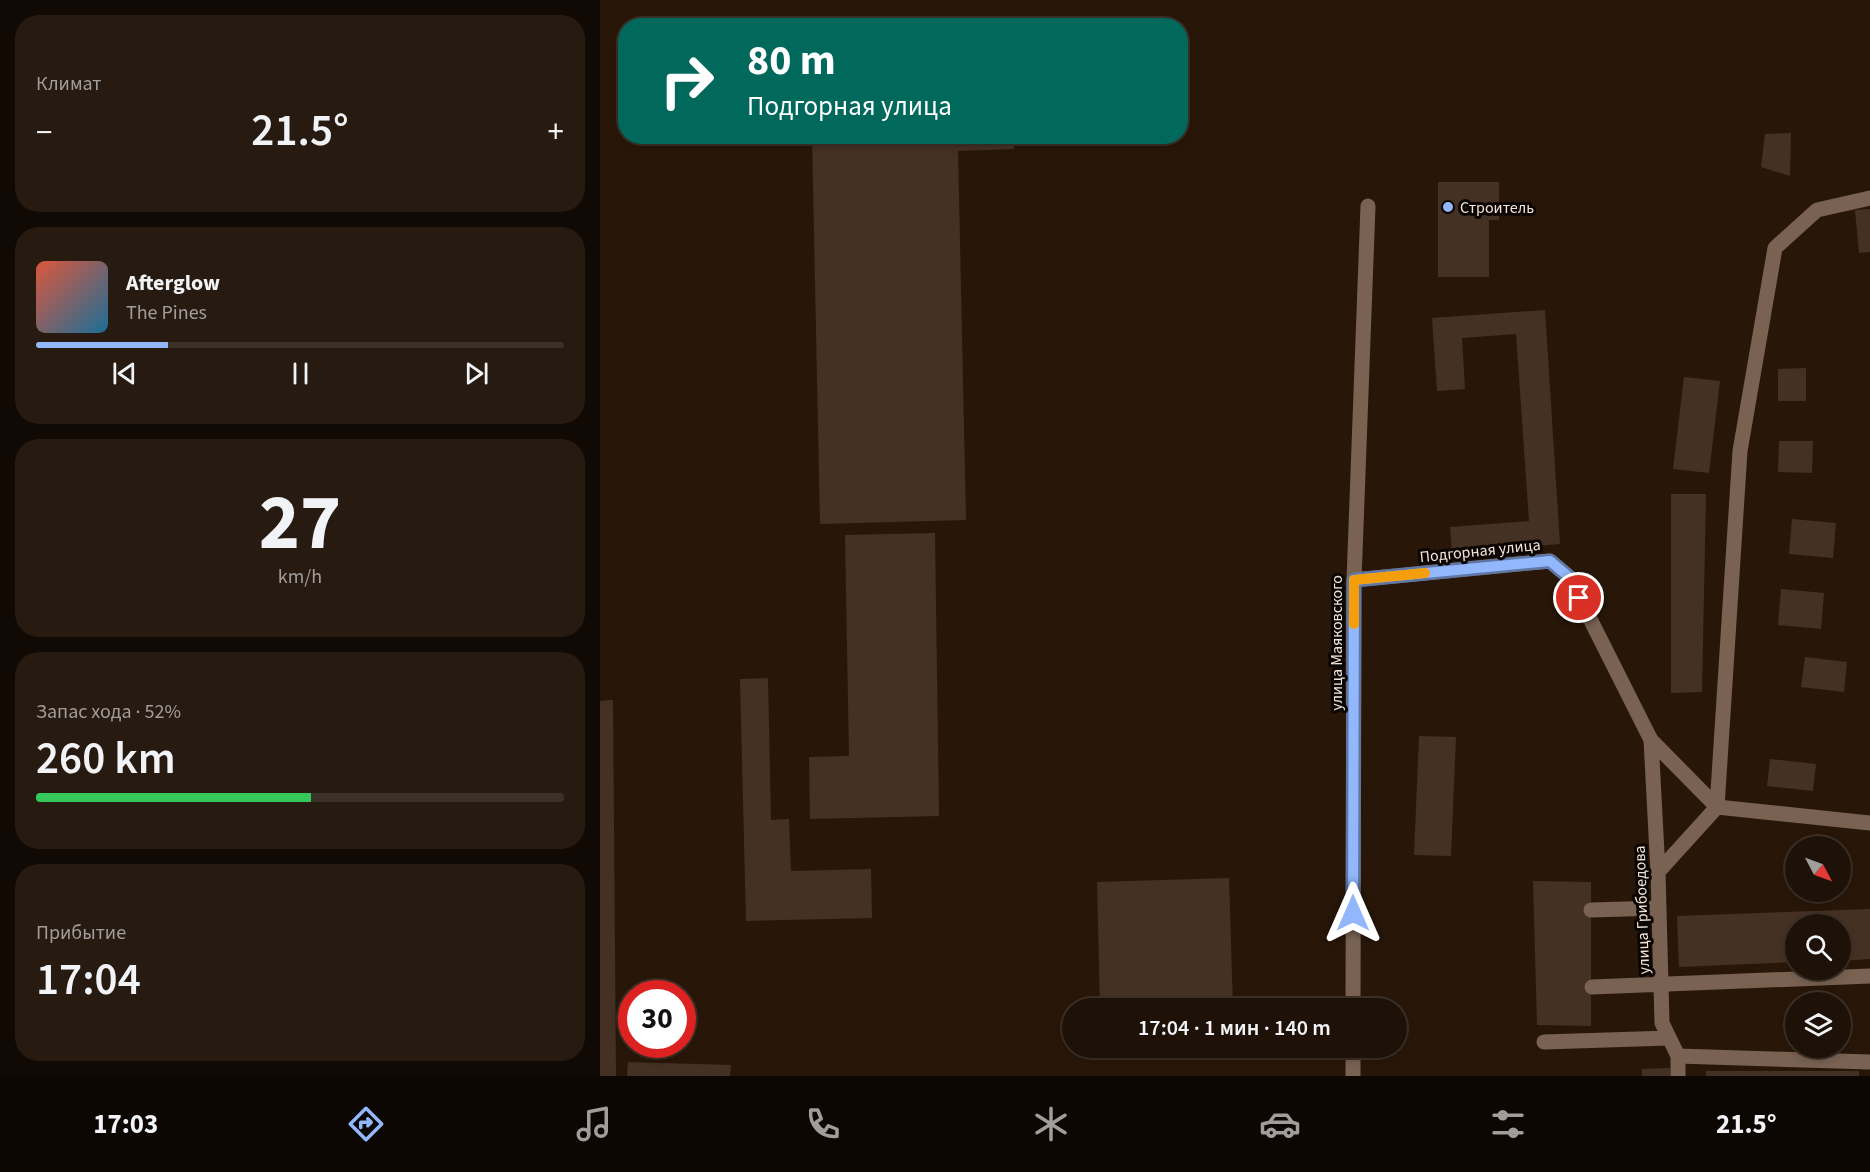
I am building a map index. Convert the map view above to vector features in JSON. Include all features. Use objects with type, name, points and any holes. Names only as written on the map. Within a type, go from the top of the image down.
[{"type":"street","points":[[1658,872],[1717,807],[1740,451],[1775,248],[1817,210],[1870,198]]},
{"type":"street","name":"улица Маяковского","points":[[1353,998],[1354,580],[1368,206]]},
{"type":"street","name":"Подгорная улица","points":[[1354,580],[1550,561],[1569,577],[1651,740],[1717,807]]},
{"type":"street","name":"улица Грибоедова","points":[[1651,740],[1658,872],[1662,1023],[1678,1056],[1678,1076]]},
{"type":"street","points":[[1717,807],[1870,823]]},
{"type":"street","points":[[1591,909],[1659,908]]},
{"type":"street","points":[[1592,987],[1870,976]]},
{"type":"street","points":[[1544,1042],[1669,1038]]},
{"type":"street","points":[[1678,1056],[1870,1062]]},
{"type":"street","points":[[1353,1058],[1353,1076]]},
{"type":"building","points":[[1791,133],[1790,176],[1761,167],[1765,134]]},
{"type":"building","points":[[812,144],[1014,144],[1014,149],[958,151],[966,520],[820,524]]},
{"type":"building","points":[[1438,182],[1499,182],[1499,220],[1489,220],[1489,277],[1438,277]]},
{"type":"building","points":[[1870,209],[1870,252],[1859,253],[1855,210]]},
{"type":"building","points":[[1545,310],[1560,544],[1452,552],[1450,527],[1529,521],[1516,334],[1462,338],[1465,389],[1437,391],[1432,318]]},
{"type":"building","points":[[1806,368],[1806,401],[1778,401],[1778,369]]},
{"type":"building","points":[[1684,377],[1720,381],[1709,473],[1673,469]]},
{"type":"building","points":[[1779,441],[1813,441],[1812,473],[1778,472]]},
{"type":"building","points":[[1671,494],[1706,494],[1702,692],[1671,693]]},
{"type":"building","points":[[1792,519],[1836,523],[1833,558],[1789,554]]},
{"type":"building","points":[[935,533],[939,816],[810,819],[809,757],[849,756],[845,535]]},
{"type":"building","points":[[1781,589],[1824,593],[1821,629],[1778,625]]},
{"type":"building","points":[[1805,657],[1847,662],[1844,692],[1801,687]]},
{"type":"building","points":[[768,678],[771,820],[789,819],[791,871],[871,869],[872,918],[746,921],[740,679]]},
{"type":"building","points":[[613,700],[616,1076],[600,1076],[600,701]]},
{"type":"building","points":[[1419,736],[1456,737],[1451,856],[1414,855]]},
{"type":"building","points":[[1770,759],[1816,764],[1813,791],[1767,786]]},
{"type":"building","points":[[1229,878],[1233,998],[1100,998],[1097,882]]},
{"type":"building","points":[[1533,881],[1591,882],[1591,1026],[1537,1025]]},
{"type":"building","points":[[1870,909],[1870,959],[1851,960],[1851,914],[1785,914],[1785,962],[1679,967],[1677,916]]},
{"type":"building","points":[[628,1062],[731,1065],[730,1076],[627,1076]]},
{"type":"building","points":[[1670,1068],[1670,1076],[1642,1076],[1642,1069]]},
{"type":"building","points":[[1706,1071],[1859,1071],[1859,1076],[1706,1076]]},
{"type":"slow traffic","points":[[1354,624],[1354,580],[1425,573]]},
{"type":"place","name":"Строитель","points":[[1448,207]]},
{"type":"route","points":[[1353,913],[1354,580],[1550,561],[1569,577],[1579,598]]}]
